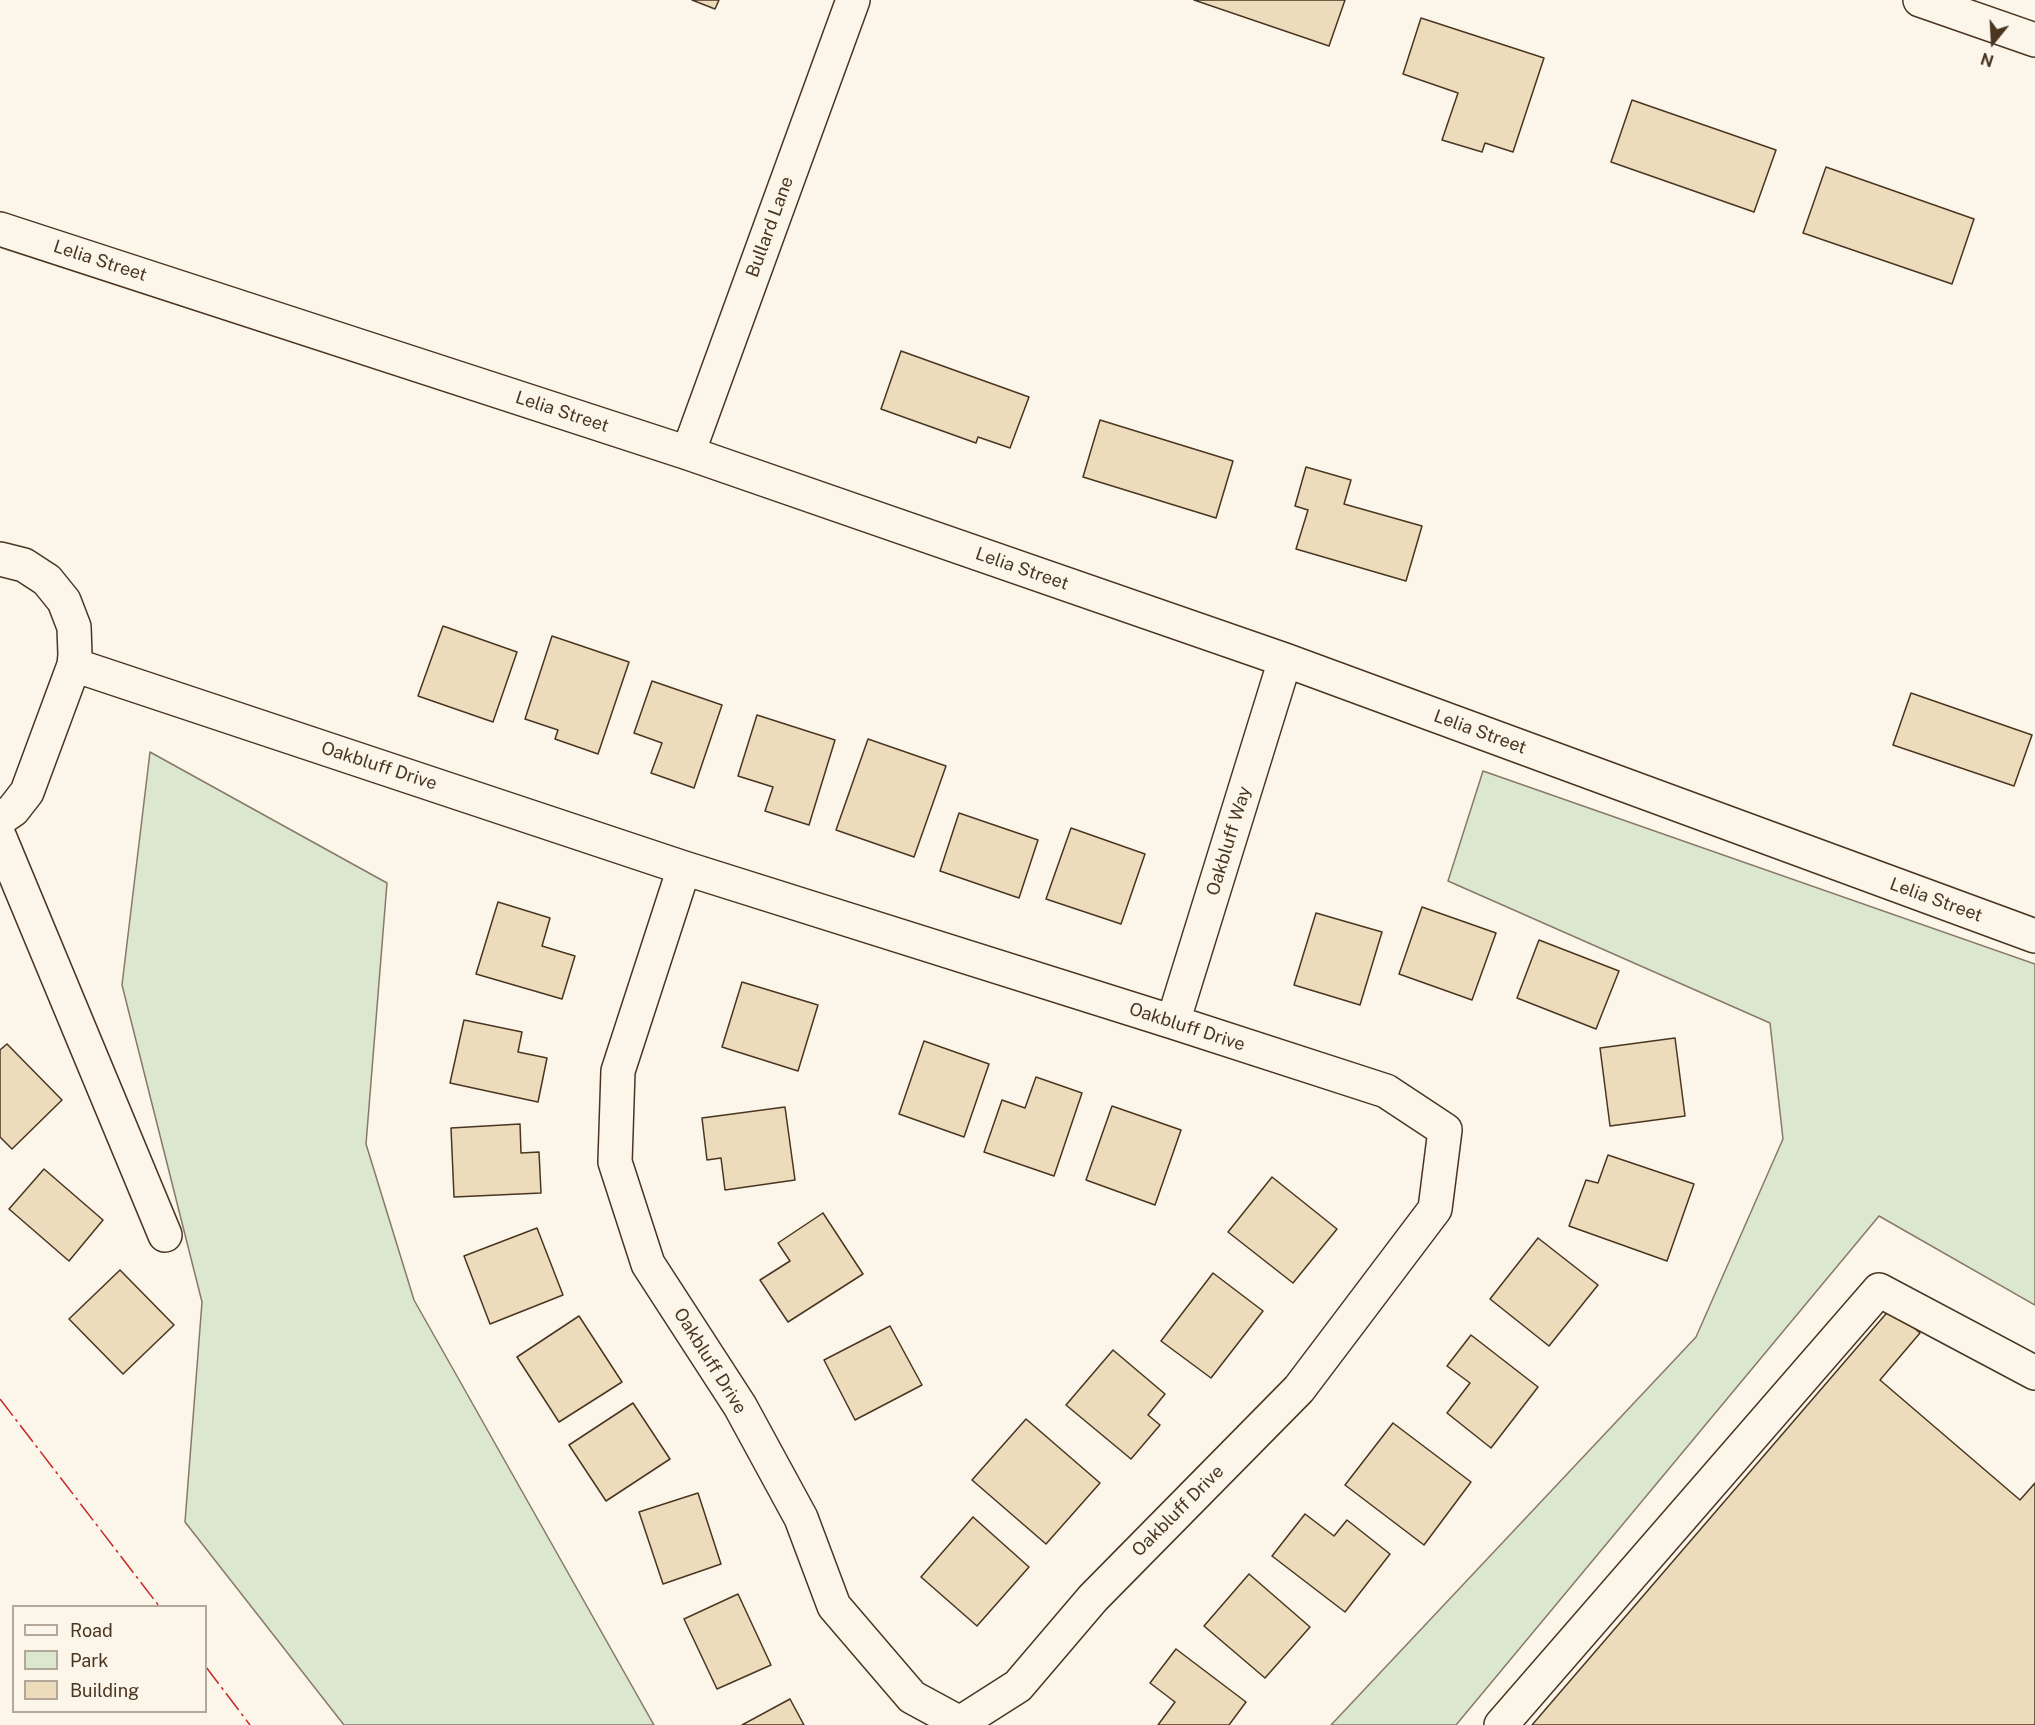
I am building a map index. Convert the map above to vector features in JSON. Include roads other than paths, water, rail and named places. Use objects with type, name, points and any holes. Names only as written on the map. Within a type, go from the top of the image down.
[{"type":"street","name":"Bullard Lane","points":[[688,453],[853,0]]},
{"type":"street","points":[[1920,0],[2035,40]]},
{"type":"street","name":"Lelia Street","points":[[0,229],[688,453],[1285,660],[2035,936]]},
{"type":"street","points":[[0,559],[24,566],[47,580],[64,602],[74,627],[74,665],[36,771],[27,792],[13,810],[0,819]]},
{"type":"street","name":"Oakbluff Way","points":[[1173,1022],[1285,660]]},
{"type":"street","name":"Oakbluff Drive","points":[[74,665],[684,868],[1386,1091],[1445,1130],[1435,1209],[1299,1389],[1093,1598],[1018,1686],[960,1723],[912,1697],[834,1606],[801,1518],[740,1406],[648,1264],[622,1184],[615,1162],[618,1071],[684,868]]},
{"type":"street","points":[[0,837],[165,1235]]},
{"type":"street","points":[[1501,1725],[1879,1290],[2035,1373]]}]
